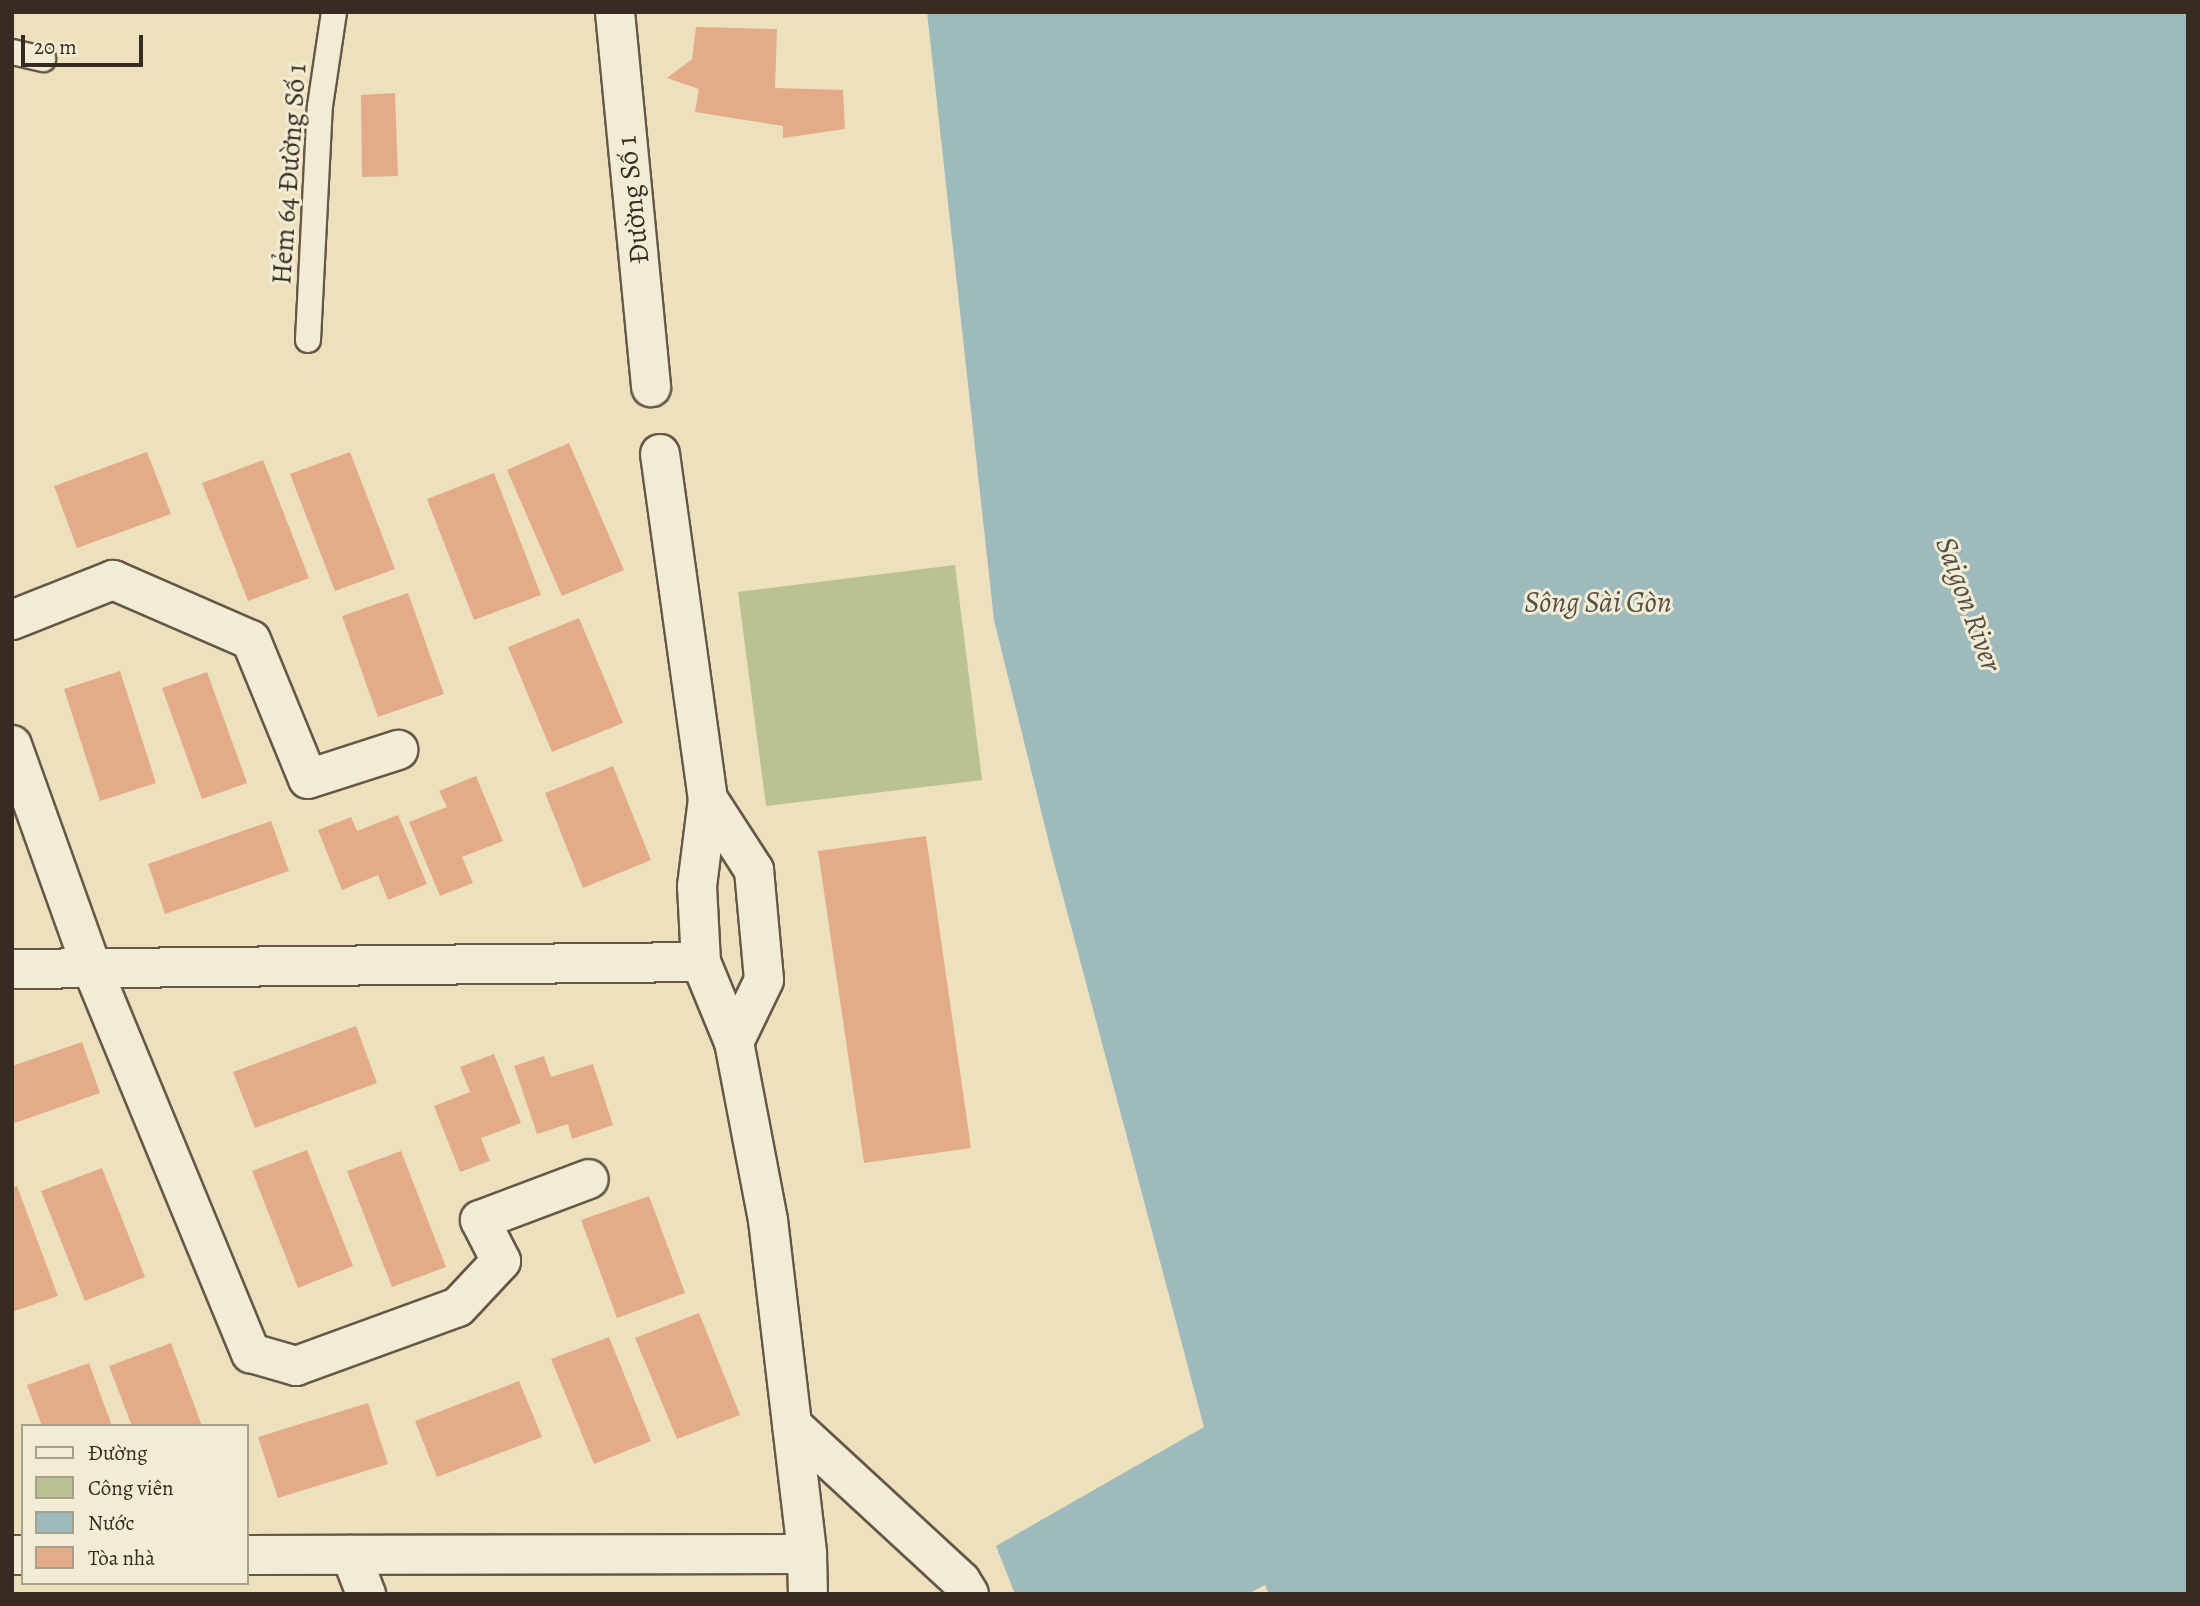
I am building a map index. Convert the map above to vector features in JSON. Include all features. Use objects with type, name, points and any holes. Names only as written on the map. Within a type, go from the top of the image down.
[{"type":"street","name":"Đường Số 1","points":[[615,12],[651,387]]},
{"type":"street","points":[[660,454],[708,799],[697,886],[701,962],[734,1042],[768,1220],[807,1554],[808,1594]]},
{"type":"street","points":[[12,620],[113,580],[251,640],[307,779],[398,750]]},
{"type":"street","points":[[12,745],[92,968],[251,1353],[296,1366],[457,1307],[500,1261],[480,1220],[589,1179]]},
{"type":"street","points":[[708,799],[754,870],[764,980],[734,1042]]},
{"type":"street","points":[[12,969],[701,962]]},
{"type":"street","points":[[793,1425],[965,1587]]},
{"type":"street","points":[[248,1555],[807,1554]]},
{"type":"street","points":[[351,1555],[366,1594]]},
{"type":"lane","name":"Hẻm 64 Đường Số 1","points":[[308,340],[320,106],[334,12]]},
{"type":"lane","points":[[12,52],[43,60]]},
{"type":"green space","points":[[955,565],[982,780],[766,806],[738,592]]},
{"type":"water","name":"Sông Sài Gòn","points":[[927,12],[2188,12],[2188,1594],[1269,1594],[1265,1585],[1248,1594],[1015,1594],[996,1546],[1204,1427],[1052,855],[994,620]]},
{"type":"building","points":[[696,27],[777,29],[775,88],[843,90],[845,129],[783,138],[783,126],[695,112],[699,89],[667,78],[692,59]]},
{"type":"building","points":[[395,93],[398,176],[362,177],[361,95]]},
{"type":"building","points":[[569,443],[624,570],[562,596],[507,470]]},
{"type":"building","points":[[147,452],[171,514],[77,548],[54,486]]},
{"type":"building","points":[[350,452],[395,569],[335,591],[290,474]]},
{"type":"building","points":[[263,460],[309,578],[248,601],[202,483]]},
{"type":"building","points":[[494,473],[541,595],[474,620],[427,499]]},
{"type":"building","points":[[408,593],[444,694],[378,717],[342,616]]},
{"type":"building","points":[[579,618],[623,723],[552,752],[508,647]]},
{"type":"building","points":[[120,671],[156,783],[100,801],[64,689]]},
{"type":"building","points":[[207,672],[247,783],[202,799],[162,688]]},
{"type":"building","points":[[613,766],[651,860],[583,888],[545,793]]},
{"type":"building","points":[[476,776],[503,841],[462,857],[473,883],[440,896],[409,822],[447,807],[439,791]]},
{"type":"building","points":[[398,815],[427,884],[388,900],[378,875],[342,890],[318,830],[351,817],[357,831]]},
{"type":"building","points":[[271,821],[289,871],[165,914],[148,864]]},
{"type":"building","points":[[926,836],[971,1148],[864,1163],[818,851]]},
{"type":"building","points":[[356,1026],[377,1083],[255,1128],[233,1072]]},
{"type":"building","points":[[82,1042],[100,1093],[12,1124],[12,1066]]},
{"type":"building","points":[[494,1054],[521,1123],[481,1138],[490,1161],[460,1172],[434,1106],[470,1092],[460,1067]]},
{"type":"building","points":[[544,1056],[551,1077],[593,1064],[613,1125],[572,1139],[568,1124],[537,1134],[514,1066]]},
{"type":"building","points":[[307,1150],[353,1266],[298,1288],[252,1171]]},
{"type":"building","points":[[401,1151],[446,1267],[392,1287],[347,1171]]},
{"type":"building","points":[[102,1168],[145,1277],[85,1301],[41,1191]]},
{"type":"building","points":[[17,1186],[58,1296],[12,1312],[12,1188]]},
{"type":"building","points":[[649,1196],[685,1293],[617,1318],[581,1220]]},
{"type":"building","points":[[699,1313],[740,1415],[677,1439],[635,1338]]},
{"type":"building","points":[[609,1337],[651,1441],[594,1464],[551,1359]]},
{"type":"building","points":[[171,1343],[201,1424],[131,1424],[109,1366]]},
{"type":"building","points":[[89,1363],[111,1424],[41,1424],[27,1385]]},
{"type":"building","points":[[519,1381],[542,1437],[437,1477],[415,1421]]},
{"type":"building","points":[[368,1403],[388,1464],[278,1498],[258,1437]]},
{"type":"water label","name":"Saigon River","points":[[1969,604]]}]
